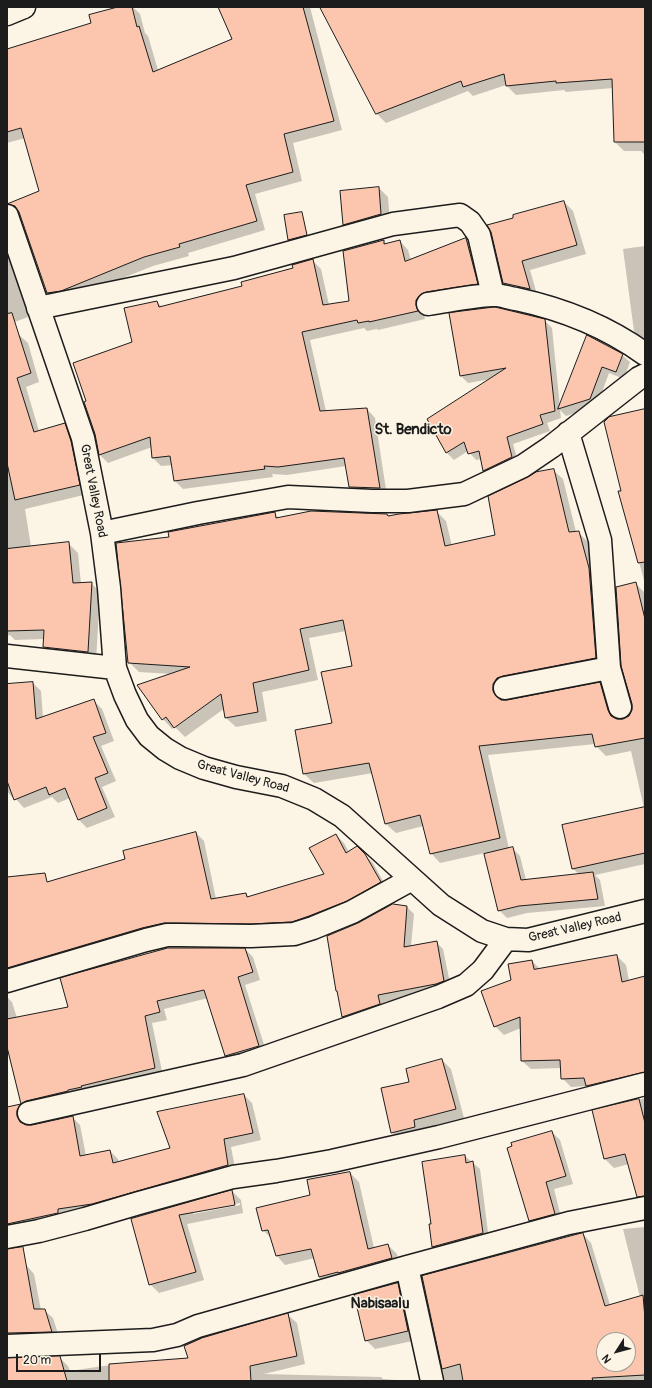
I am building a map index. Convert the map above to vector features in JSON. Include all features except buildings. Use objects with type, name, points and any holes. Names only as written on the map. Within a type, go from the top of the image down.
[{"type":"street","points":[[38,308],[234,268],[393,224],[460,215],[470,222],[479,235],[493,295]]},
{"type":"street","name":"Great Valley Road","points":[[7,216],[83,438],[102,533],[109,588],[115,668],[125,695],[137,720],[150,736],[165,749],[180,758],[204,768],[236,777],[282,786],[314,799],[342,816],[446,908],[482,931],[506,940],[528,940],[645,911]]},
{"type":"street","points":[[428,304],[493,295],[533,303],[570,315],[605,329],[627,341],[645,354]]},
{"type":"street","points":[[102,533],[198,513],[288,497],[408,501],[464,494],[523,466],[645,375]]},
{"type":"street","points":[[568,433],[600,540],[609,668],[620,707]]},
{"type":"street","points":[[7,656],[115,668]]},
{"type":"street","points":[[505,688],[609,668]]},
{"type":"street","points":[[7,981],[167,935],[251,936],[294,934],[352,912],[412,879]]},
{"type":"street","points":[[29,1113],[243,1065],[438,997],[466,985],[483,970],[506,940]]},
{"type":"street","points":[[7,1237],[39,1231],[85,1219],[233,1177],[332,1161],[440,1138],[645,1084]]},
{"type":"street","points":[[7,1346],[153,1340],[177,1335],[198,1326],[569,1223],[645,1208]]},
{"type":"street","points":[[407,1267],[432,1381]]},
{"type":"district","name":"St. Bendicto","points":[[413,430]]},
{"type":"district","name":"Nabisaalu","points":[[380,1304]]}]
